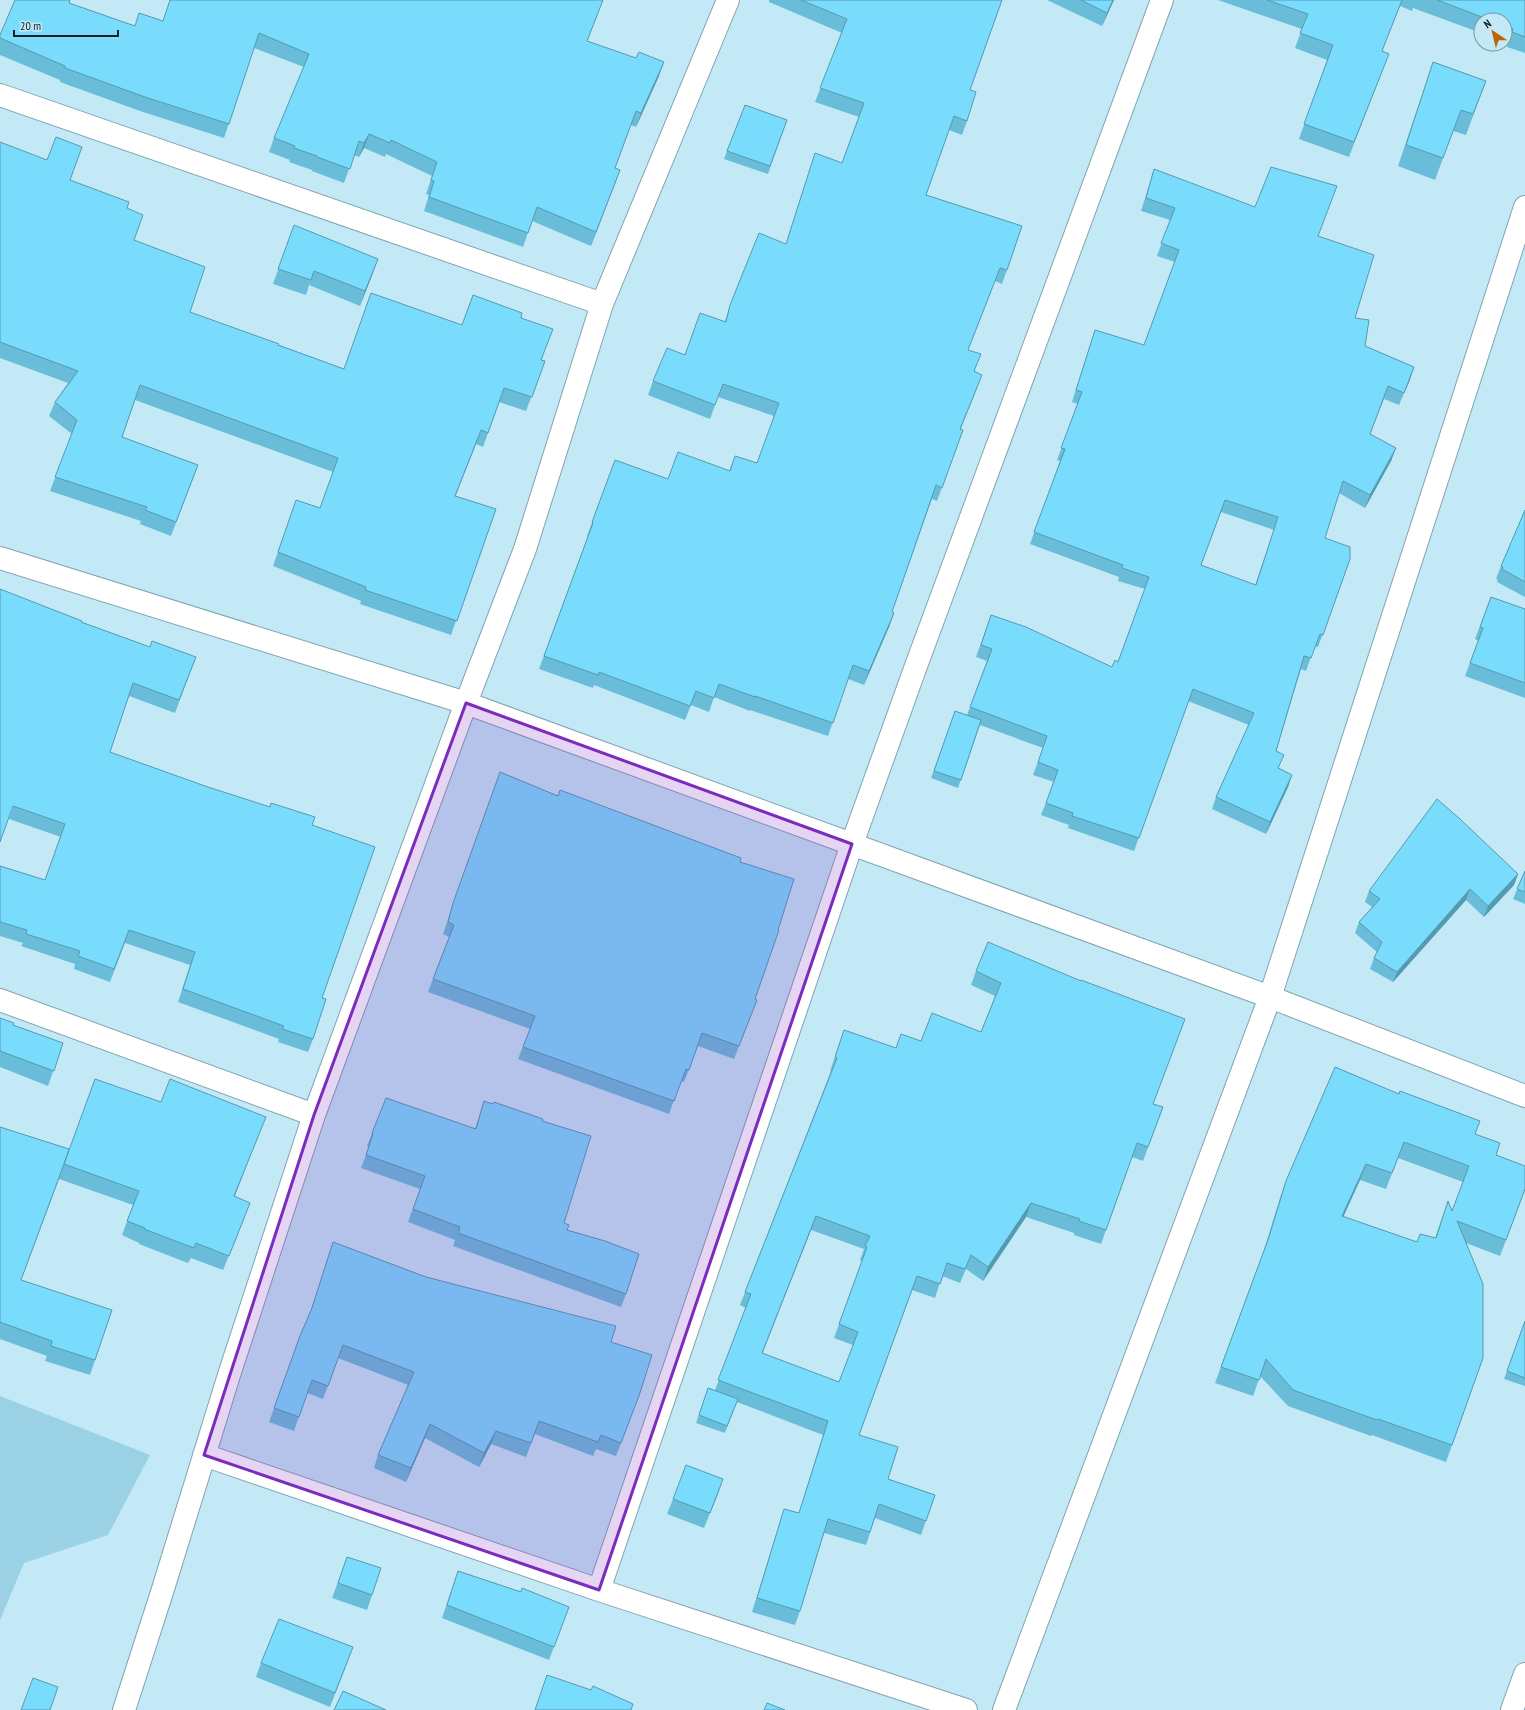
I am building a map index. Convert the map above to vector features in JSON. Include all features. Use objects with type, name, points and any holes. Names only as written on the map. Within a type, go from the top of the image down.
[{"type":"street","points":[[124,1710],[229,1375],[314,1115],[466,703],[525,549],[602,304],[728,0]]},
{"type":"street","points":[[599,1590],[852,844],[916,666],[1162,0]]},
{"type":"street","points":[[0,95],[602,304]]},
{"type":"street","points":[[1004,1710],[1270,997],[1525,207]]},
{"type":"street","points":[[0,558],[466,703],[1270,997],[1525,1096]]},
{"type":"street","points":[[0,1000],[314,1115]]},
{"type":"street","points":[[204,1455],[599,1590],[966,1710]]},
{"type":"street","points":[[1512,1710],[1525,1674]]},
{"type":"highlighted area","points":[[466,703],[852,844],[599,1590],[204,1455],[314,1115]]},
{"type":"shaded area","points":[[0,1396],[150,1455],[108,1535],[24,1563],[0,1620]]},
{"type":"building","points":[[15,0],[70,0],[69,3],[135,26],[139,13],[163,21],[170,0],[603,0],[587,41],[636,58],[639,52],[664,62],[641,113],[636,111],[615,168],[620,170],[596,232],[537,207],[528,233],[429,197],[434,181],[431,180],[437,162],[391,140],[390,143],[369,134],[364,143],[359,141],[350,169],[294,148],[295,146],[274,138],[309,54],[259,33],[229,124],[145,97],[65,68],[65,66],[0,38]]},
{"type":"building","points":[[801,0],[1002,0],[970,90],[976,92],[967,121],[954,116],[926,195],[1022,226],[1007,270],[1000,268],[968,350],[981,354],[974,371],[982,375],[960,429],[963,430],[942,488],[936,485],[892,612],[894,613],[869,671],[853,665],[833,723],[719,684],[714,698],[696,691],[690,706],[599,672],[598,675],[544,656],[615,460],[668,479],[678,452],[730,471],[735,456],[757,463],[779,403],[723,384],[715,405],[653,381],[667,348],[685,355],[700,313],[726,322],[730,305],[759,233],[786,244],[815,153],[842,163],[864,103],[820,88],[847,19]]},
{"type":"building","points":[[1081,0],[1113,0],[1107,13]]},
{"type":"building","points":[[1267,0],[1402,0],[1382,51],[1389,54],[1354,142],[1304,124],[1333,45],[1300,33],[1308,14]]},
{"type":"building","points":[[1437,0],[1525,0],[1525,37],[1513,32],[1513,12],[1473,12],[1473,14]]},
{"type":"building","points":[[1433,62],[1486,81],[1473,114],[1461,110],[1443,158],[1406,145]]},
{"type":"building","points":[[745,105],[787,120],[770,166],[727,151]]},
{"type":"building","points":[[56,137],[82,147],[70,180],[129,202],[127,208],[143,215],[134,240],[205,267],[190,312],[344,369],[371,293],[462,325],[473,295],[522,313],[521,318],[553,329],[541,360],[545,361],[532,397],[504,388],[488,433],[481,430],[455,496],[496,509],[457,621],[365,590],[366,587],[278,552],[296,500],[320,508],[338,458],[140,385],[122,437],[198,465],[176,522],[145,510],[147,507],[55,477],[77,420],[55,402],[78,371],[0,342],[0,142],[47,160]]},
{"type":"building","points":[[1271,167],[1337,186],[1318,236],[1374,255],[1355,318],[1369,320],[1365,346],[1414,367],[1404,393],[1388,386],[1370,434],[1396,448],[1370,495],[1343,481],[1325,538],[1350,547],[1350,559],[1323,635],[1320,634],[1311,658],[1304,656],[1276,751],[1284,755],[1278,768],[1292,775],[1270,822],[1216,797],[1254,713],[1193,689],[1139,838],[1072,816],[1073,813],[1046,803],[1058,770],[1038,762],[1047,736],[970,707],[992,649],[981,645],[991,615],[1026,627],[1112,667],[1115,660],[1118,662],[1149,577],[1122,568],[1123,565],[1034,532],[1065,449],[1061,448],[1082,392],[1076,390],[1095,330],[1144,345],[1179,250],[1161,243],[1175,208],[1146,198],[1154,169],[1255,207]],"holes":[[[1225,500],[1278,517],[1256,585],[1201,565]]]},
{"type":"building","points":[[294,225],[378,259],[365,291],[314,271],[311,280],[278,269]]},
{"type":"building","points":[[1525,510],[1525,582],[1502,569],[1503,567],[1501,566]]},
{"type":"building","points":[[0,589],[82,621],[81,622],[150,647],[152,641],[196,657],[179,700],[133,683],[110,752],[205,786],[270,807],[271,803],[315,817],[312,825],[375,847],[322,998],[326,999],[313,1039],[282,1029],[284,1026],[183,989],[195,952],[129,930],[114,969],[78,956],[80,951],[26,934],[27,930],[0,922],[0,866],[45,880],[65,824],[13,806],[0,842]]},
{"type":"building","points":[[1491,597],[1525,609],[1525,683],[1470,663],[1483,628],[1480,627]]},
{"type":"building","points":[[955,711],[981,720],[961,780],[934,771]]},
{"type":"building","points":[[500,772],[558,796],[560,790],[741,858],[740,862],[794,879],[779,930],[755,999],[757,1000],[739,1046],[702,1033],[689,1070],[686,1069],[674,1101],[523,1047],[535,1016],[433,979],[454,925],[448,922],[453,903]]},
{"type":"building","points":[[1437,799],[1518,874],[1488,906],[1470,889],[1397,972],[1374,958],[1382,942],[1359,922],[1380,899],[1369,891]]},
{"type":"building","points":[[1525,871],[1525,892],[1517,889]]},
{"type":"building","points":[[988,942],[1081,981],[1185,1019],[1153,1104],[1163,1107],[1148,1147],[1137,1143],[1106,1230],[1079,1221],[1080,1219],[1031,1203],[988,1267],[971,1255],[965,1269],[947,1263],[940,1284],[917,1276],[859,1435],[898,1447],[888,1479],[935,1495],[926,1521],[879,1504],[870,1532],[828,1519],[800,1611],[757,1598],[784,1509],[799,1513],[828,1421],[718,1380],[751,1294],[745,1292],[837,1058],[835,1057],[844,1030],[896,1048],[901,1034],[921,1041],[932,1013],[981,1032],[1001,983],[976,971]],"holes":[[[816,1216],[870,1236],[865,1246],[867,1247],[839,1324],[858,1332],[839,1382],[762,1353]]]},
{"type":"building","points":[[0,1018],[14,1023],[13,1025],[63,1043],[54,1071],[0,1051]]},
{"type":"building","points":[[1335,1067],[1399,1094],[1400,1091],[1480,1121],[1475,1134],[1500,1143],[1496,1155],[1525,1166],[1525,1189],[1506,1240],[1457,1221],[1483,1284],[1483,1358],[1452,1445],[1293,1390],[1266,1359],[1259,1380],[1221,1367],[1269,1237],[1286,1181]],"holes":[[[1404,1142],[1469,1166],[1452,1211],[1448,1201],[1436,1238],[1420,1234],[1417,1242],[1342,1216],[1366,1164],[1392,1173]]]},
{"type":"building","points":[[95,1079],[161,1102],[170,1079],[266,1117],[234,1196],[250,1203],[229,1256],[196,1243],[194,1248],[127,1221],[139,1191],[64,1164]]},
{"type":"building","points":[[386,1098],[476,1129],[484,1101],[493,1104],[494,1102],[543,1119],[542,1121],[591,1136],[564,1223],[569,1225],[567,1230],[605,1241],[639,1254],[626,1294],[458,1233],[460,1227],[413,1209],[425,1176],[366,1155],[373,1134],[372,1133]]},
{"type":"building","points":[[0,1127],[69,1149],[21,1280],[112,1310],[95,1360],[51,1346],[52,1341],[0,1322]]},
{"type":"building","points":[[333,1242],[426,1277],[616,1326],[611,1342],[652,1355],[640,1393],[621,1443],[601,1435],[598,1442],[539,1421],[531,1443],[496,1431],[484,1453],[430,1424],[411,1468],[378,1455],[414,1372],[343,1345],[328,1386],[312,1380],[299,1417],[274,1408],[300,1336],[312,1308]]},
{"type":"building","points":[[1525,1321],[1525,1378],[1507,1371]]},
{"type":"building","points":[[708,1388],[738,1399],[727,1426],[699,1415]]},
{"type":"building","points":[[686,1465],[723,1479],[710,1513],[673,1499]]},
{"type":"building","points":[[347,1557],[381,1568],[372,1595],[338,1583]]},
{"type":"building","points":[[458,1571],[521,1592],[522,1588],[569,1607],[554,1647],[447,1605]]},
{"type":"building","points":[[279,1619],[353,1647],[335,1693],[261,1663]]},
{"type":"building","points":[[547,1675],[591,1690],[593,1686],[633,1704],[631,1710],[535,1710]]},
{"type":"building","points":[[33,1678],[58,1687],[50,1710],[21,1710]]},
{"type":"building","points":[[343,1691],[386,1710],[334,1710]]},
{"type":"building","points":[[767,1703],[785,1710],[764,1710]]}]
